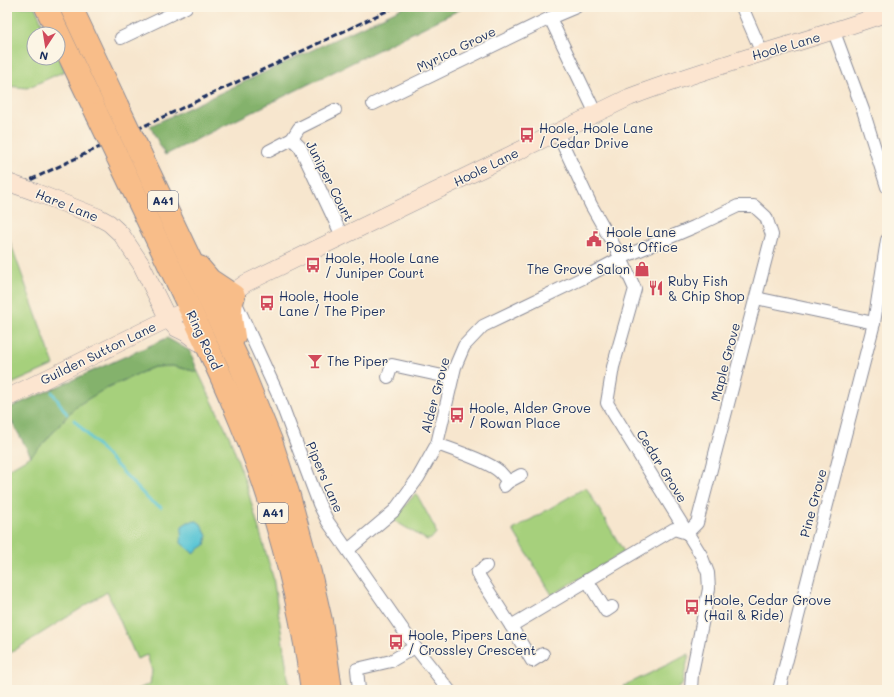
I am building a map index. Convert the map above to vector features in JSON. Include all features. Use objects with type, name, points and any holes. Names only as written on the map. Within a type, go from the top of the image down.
[{"type":"highway","name":"Ring Road","points":[[46,7],[207,345],[243,428],[263,481],[279,531],[297,602],[307,653],[312,690]]},
{"type":"highway","name":"Ring Road","points":[[70,7],[238,360],[271,442],[290,496],[310,573],[320,621],[331,690]]},
{"type":"highway","points":[[189,255],[210,280],[234,296],[230,311],[238,360]]},
{"type":"street","points":[[121,38],[186,7]]},
{"type":"street","name":"Myrica Grove","points":[[373,104],[550,18],[576,7]]},
{"type":"street","points":[[742,7],[762,53]]},
{"type":"street","name":"Hoole Lane","points":[[234,296],[239,288],[246,283],[630,97],[673,80],[834,32],[887,13]]},
{"type":"street","points":[[550,18],[596,114]]},
{"type":"street","points":[[834,32],[863,110],[887,187]]},
{"type":"street","name":"Juniper Court","points":[[269,151],[292,139],[299,128],[335,110]]},
{"type":"street","name":"Cedar Grove","points":[[558,132],[591,205],[621,258],[635,289],[613,367],[607,403],[701,555],[706,566],[709,589],[692,673],[691,690]]},
{"type":"street","name":"Juniper Court","points":[[292,139],[300,147],[342,236]]},
{"type":"street","name":"Hare Lane","points":[[7,182],[98,217],[109,223],[121,234],[141,264],[168,319]]},
{"type":"street","name":"Maple Grove","points":[[621,258],[694,227],[738,206],[754,206],[766,217],[772,234],[697,524],[687,534]]},
{"type":"street","name":"Pine Grove","points":[[779,690],[874,323],[887,240]]},
{"type":"street","name":"Alder Grove","points":[[348,550],[394,511],[418,478],[436,444],[455,367],[464,346],[483,326],[621,258]]},
{"type":"street","name":"Pipers Lane","points":[[234,296],[279,397],[319,504],[328,522],[415,647],[449,690]]},
{"type":"street","points":[[756,298],[874,323]]},
{"type":"street","points":[[189,308],[203,305],[215,311]]},
{"type":"street","name":"Guilden Sutton Lane","points":[[7,398],[189,308]]},
{"type":"street","points":[[168,319],[176,328],[198,342],[207,345]]},
{"type":"street","points":[[388,377],[392,365],[452,378]]},
{"type":"street","points":[[436,444],[472,457],[494,468],[500,472],[506,484],[521,475]]},
{"type":"street","points":[[511,626],[674,529],[687,534]]},
{"type":"street","points":[[486,566],[476,573],[532,661],[543,654]]},
{"type":"street","points":[[587,580],[606,611],[612,607]]},
{"type":"street","points":[[360,690],[357,669],[391,661],[415,647]]},
{"type":"green space","points":[[7,7],[35,7],[43,26],[26,26],[26,66],[63,66],[65,71],[27,88],[7,86]]},
{"type":"green space","points":[[404,7],[465,7],[165,155],[150,126]]},
{"type":"green space","points":[[7,233],[54,365],[7,386]]},
{"type":"green space","points":[[167,338],[190,351],[198,372],[172,366],[154,367],[108,387],[75,407],[31,456],[11,420],[7,422],[7,409]]},
{"type":"green space","points":[[172,366],[198,372],[230,438],[245,481],[273,577],[290,690],[136,690],[150,684],[152,671],[147,655],[137,659],[107,592],[7,655],[7,470],[31,456],[75,407],[98,392],[154,367]]},
{"type":"green space","points":[[586,487],[624,552],[552,595],[513,530]]},
{"type":"green space","points":[[416,493],[435,528],[436,533],[431,539],[427,540],[393,520]]},
{"type":"green space","points":[[689,654],[682,685],[675,690],[625,690],[624,686]]},
{"type":"water","points":[[197,521],[201,524],[207,536],[205,545],[193,553],[181,543],[182,526],[188,522]]},
{"type":"waterway","points":[[52,392],[67,414]]},
{"type":"waterway","points":[[74,420],[150,501],[161,507]]},
{"type":"railway","points":[[7,191],[395,7]]},
{"type":"place","name":"Hoole, Hoole Lane / Cedar Drive","points":[[527,135]]},
{"type":"place","name":"Hoole Lane Post Office","points":[[594,239]]},
{"type":"place","name":"Hoole, Hoole Lane / Juniper Court","points":[[313,265]]},
{"type":"place","name":"The Grove Salon","points":[[642,269]]},
{"type":"place","name":"Ruby Fish & Chip Shop","points":[[656,288]]},
{"type":"place","name":"Hoole, Hoole Lane / The Piper","points":[[267,303]]},
{"type":"place","name":"The Piper","points":[[315,361]]},
{"type":"place","name":"Hoole, Alder Grove / Rowan Place","points":[[457,415]]},
{"type":"place","name":"Hoole, Cedar Grove (Hail & Ride)","points":[[692,607]]},
{"type":"place","name":"Hoole, Pipers Lane / Crossley Crescent","points":[[396,642]]}]
